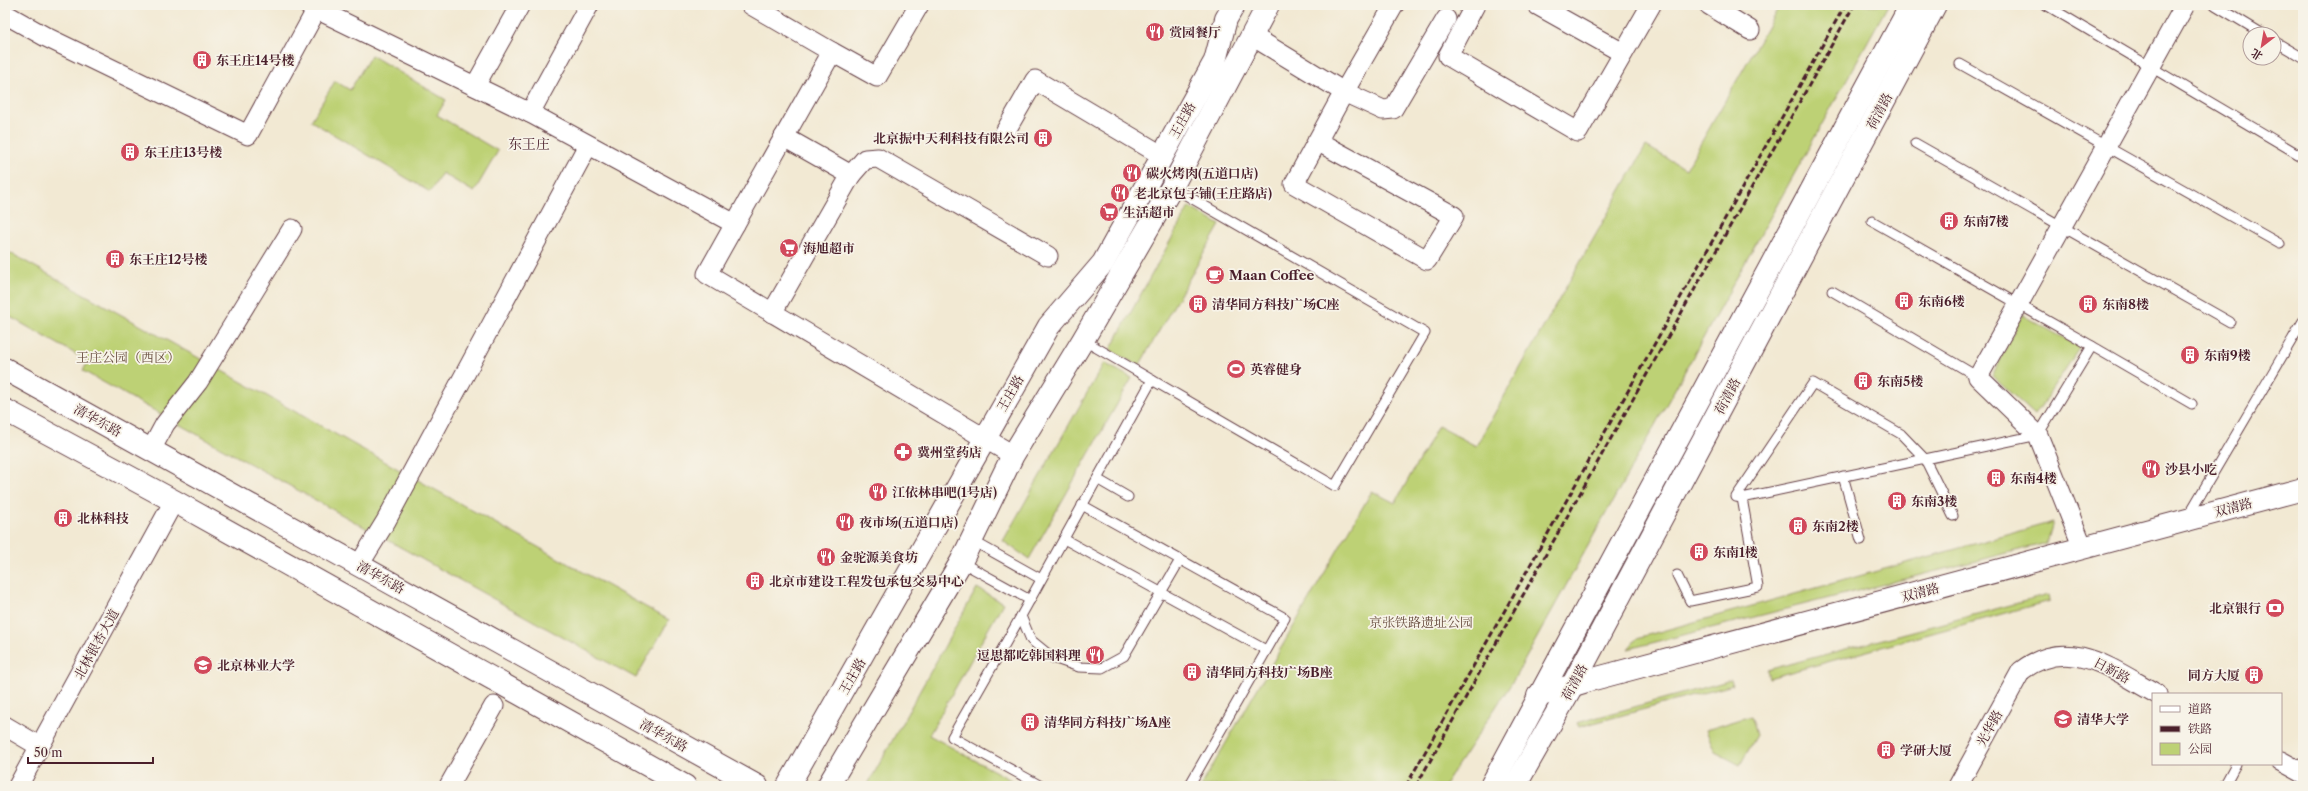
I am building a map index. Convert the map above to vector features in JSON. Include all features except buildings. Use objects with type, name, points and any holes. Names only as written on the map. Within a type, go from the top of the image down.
[{"type":"main road","name":"王庄路","points":[[788,786],[1049,326],[1104,264],[1215,60],[1226,19],[1234,5]]},
{"type":"main road","name":"王庄路","points":[[828,786],[961,562],[1013,455],[1083,340],[1172,187],[1268,5]]},
{"type":"main road","name":"荷清路","points":[[1491,786],[1538,696],[1911,5]]},
{"type":"main road","name":"荷清路","points":[[1515,786],[1572,686],[1935,5]]},
{"type":"main road","name":"清华东路","points":[[5,369],[757,786]]},
{"type":"main road","points":[[5,410],[174,501],[685,786]]},
{"type":"main road","name":"双清路","points":[[1538,696],[1590,680],[2303,489]]},
{"type":"main road","points":[[1475,786],[1506,732],[1538,696]]},
{"type":"street","points":[[475,86],[520,5]]},
{"type":"street","points":[[530,113],[588,5]]},
{"type":"street","points":[[751,5],[878,77],[919,5]]},
{"type":"street","points":[[1317,141],[1454,216],[1427,260],[1294,184],[1317,141],[1344,92],[1394,5]]},
{"type":"street","points":[[1475,5],[1448,56],[1578,132],[1651,5]]},
{"type":"street","points":[[1537,5],[1623,53]]},
{"type":"street","points":[[1709,5],[1750,30]]},
{"type":"street","points":[[2083,548],[2038,435],[1978,377],[2185,5]]},
{"type":"street","points":[[5,14],[46,37],[248,135],[315,6],[530,113],[735,224]]},
{"type":"street","points":[[1252,36],[1344,92],[1383,110],[1393,109],[1446,19]]},
{"type":"street","points":[[832,52],[707,274],[1013,455]]},
{"type":"street","points":[[1005,132],[1035,80],[1163,156]]},
{"type":"street","points":[[784,137],[851,175]]},
{"type":"street","points":[[359,565],[386,521],[588,145]]},
{"type":"street","points":[[772,313],[851,175],[865,159],[878,158],[1048,256]]},
{"type":"street","points":[[151,450],[165,424],[198,382],[292,229]]},
{"type":"street","name":"北林银杏大道","points":[[18,786],[174,501]]},
{"type":"street","name":"日新路","points":[[2021,671],[2031,663],[2061,654],[2090,658],[2155,693]]},
{"type":"street","name":"光华路","points":[[1958,786],[2021,671]]},
{"type":"street","points":[[449,786],[494,706]]},
{"type":"street","points":[[5,726],[39,746]]},
{"type":"street","points":[[2282,762],[2303,773]]},
{"type":"lane","points":[[2046,5],[2303,157]]},
{"type":"lane","points":[[2215,5],[2250,26]]},
{"type":"lane","points":[[2282,46],[2303,58]]},
{"type":"lane","points":[[1960,64],[2280,244]]},
{"type":"lane","points":[[1915,143],[2230,322]]},
{"type":"lane","points":[[1083,340],[1335,486],[1425,333],[1172,187]]},
{"type":"lane","points":[[1872,221],[2192,404]]},
{"type":"lane","points":[[1832,291],[1978,377]]},
{"type":"lane","points":[[2186,520],[2303,321]]},
{"type":"lane","points":[[1953,516],[1925,459],[1901,434],[1813,383],[1736,497],[1742,498],[1843,476],[1925,459],[2038,435],[2092,346]]},
{"type":"lane","points":[[1041,786],[952,737],[1152,380]]},
{"type":"lane","points":[[1843,476],[1861,540]]},
{"type":"lane","points":[[1097,479],[1128,496]]},
{"type":"lane","points":[[1677,575],[1690,601],[1758,586],[1742,498]]},
{"type":"lane","points":[[1082,505],[1285,618],[1189,786]]},
{"type":"lane","points":[[1064,539],[1266,650]]},
{"type":"lane","points":[[972,541],[1041,579]]},
{"type":"lane","points":[[1021,616],[1031,640],[1053,658],[1079,667],[1102,668],[1124,656],[1180,560]]},
{"type":"lane","points":[[961,562],[1030,600]]},
{"type":"lane","points":[[2224,786],[2235,765]]},
{"type":"green space","name":"京张铁路遗址公园","points":[[1780,5],[1888,5],[1513,681],[1444,786],[1201,786],[1372,491],[1395,503],[1438,426],[1476,446],[1646,146],[1686,169]]},
{"type":"green space","points":[[371,55],[446,100],[437,115],[498,151],[474,192],[442,173],[430,192],[311,121],[335,81],[350,90]]},
{"type":"green space","points":[[1189,207],[1220,225],[1139,366],[1110,350]]},
{"type":"green space","name":"王庄公园（西区）","points":[[5,250],[669,620],[636,678],[83,371],[88,361],[5,314]]},
{"type":"green space","points":[[2022,315],[2080,347],[2035,415],[1992,376]]},
{"type":"green space","points":[[1104,363],[1132,378],[1029,559],[1003,541]]},
{"type":"green space","points":[[2053,522],[2047,543],[1628,649],[1637,638]]},
{"type":"green space","points":[[977,588],[1003,603],[929,735],[1022,786],[867,786]]},
{"type":"green space","points":[[2048,595],[2049,601],[1769,678],[1767,670]]},
{"type":"green space","points":[[1731,680],[1733,685],[1579,727],[1577,723]]},
{"type":"green space","points":[[1751,716],[1757,735],[1740,765],[1715,752],[1706,730]]},
{"type":"railway","points":[[1406,786],[1845,5]]},
{"type":"railway","points":[[1416,786],[1854,5]]},
{"type":"place","name":"赏园餐厅","points":[[1155,32]]},
{"type":"place","name":"东王庄14号楼","points":[[202,60]]},
{"type":"place","name":"北京振中天利科技有限公司","points":[[1043,138]]},
{"type":"place","name":"东王庄13号楼","points":[[130,152]]},
{"type":"place","name":"碳火烤肉(五道口店)","points":[[1132,173]]},
{"type":"place","name":"老北京包子铺(王庄路店)","points":[[1120,193]]},
{"type":"place","name":"生活超市","points":[[1109,212]]},
{"type":"place","name":"东南7楼","points":[[1949,221]]},
{"type":"place","name":"海旭超市","points":[[789,248]]},
{"type":"place","name":"东王庄12号楼","points":[[115,259]]},
{"type":"place","name":"Maan Coffee","points":[[1215,275]]},
{"type":"place","name":"东南6楼","points":[[1904,301]]},
{"type":"place","name":"清华同方科技广场C座","points":[[1198,304]]},
{"type":"place","name":"东南8楼","points":[[2088,304]]},
{"type":"place","name":"东南9楼","points":[[2190,355]]},
{"type":"place","name":"英睿健身","points":[[1236,369]]},
{"type":"place","name":"东南5楼","points":[[1863,381]]},
{"type":"place","name":"冀州堂药店","points":[[903,452]]},
{"type":"place","name":"沙县小吃","points":[[2151,469]]},
{"type":"place","name":"东南4楼","points":[[1996,478]]},
{"type":"place","name":"江依林串吧(1号店)","points":[[878,492]]},
{"type":"place","name":"东南3楼","points":[[1897,501]]},
{"type":"place","name":"北林科技","points":[[63,518]]},
{"type":"place","name":"夜市场(五道口店)","points":[[845,522]]},
{"type":"place","name":"东南2楼","points":[[1798,526]]},
{"type":"place","name":"东南1楼","points":[[1699,552]]},
{"type":"place","name":"金驼源美食坊","points":[[826,557]]},
{"type":"place","name":"北京市建设工程发包承包交易中心","points":[[755,581]]},
{"type":"place","name":"北京银行","points":[[2275,608]]},
{"type":"place","name":"逗思都吃韩国料理","points":[[1095,655]]},
{"type":"place","name":"北京林业大学","points":[[203,665]]},
{"type":"place","name":"清华同方科技广场B座","points":[[1192,672]]},
{"type":"place","name":"同方大厦","points":[[2254,675]]},
{"type":"place","name":"清华大学","points":[[2063,719]]},
{"type":"place","name":"清华同方科技广场A座","points":[[1030,722]]},
{"type":"place","name":"学研大厦","points":[[1886,750]]},
{"type":"district","name":"东王庄","points":[[529,144]]}]
